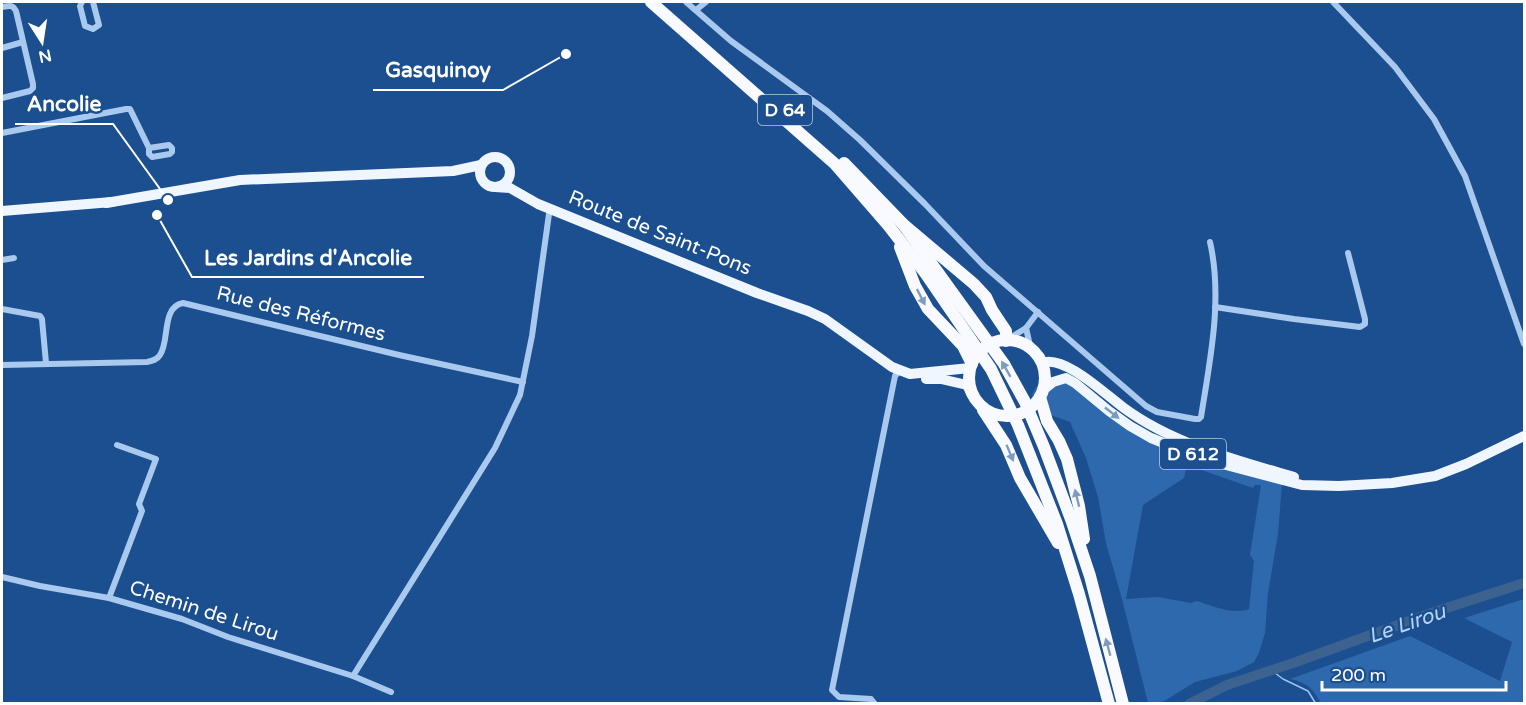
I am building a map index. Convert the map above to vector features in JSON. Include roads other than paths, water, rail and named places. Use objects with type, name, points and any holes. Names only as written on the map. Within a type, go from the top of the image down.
[{"type":"highway","name":"D 64","points":[[651,2],[835,164],[888,225],[898,243],[915,286],[928,309],[963,346],[972,364]]},
{"type":"highway","name":"D 64","points":[[662,2],[840,158],[903,224],[974,284],[986,297],[1006,331],[1007,341]]},
{"type":"highway","points":[[903,224],[1004,364],[1025,402],[1044,447],[1090,576],[1123,704]]},
{"type":"highway","points":[[888,225],[926,274],[991,369],[1011,408],[1057,524],[1109,704]]},
{"type":"highway","points":[[975,400],[987,411],[996,415],[1018,415],[1027,410],[1039,397],[1045,381],[1042,363],[1031,350],[1022,344],[1007,341],[986,347],[972,364],[969,386],[975,400],[1006,445],[1020,478],[1064,554],[1079,594]]},
{"type":"highway","points":[[1039,397],[1047,421],[1066,459],[1079,506],[1090,576]]},
{"type":"main road","points":[[2,211],[106,203],[240,180],[453,171],[481,165],[494,156],[509,164],[508,181],[495,187],[487,185],[482,179],[481,165]]},
{"type":"main road","points":[[453,171],[482,179]]},
{"type":"main road","name":"Route de Saint-Pons","points":[[510,174],[517,184],[550,208]]},
{"type":"main road","name":"Route de Saint-Pons","points":[[495,187],[510,188],[538,204],[757,293],[808,311],[825,319],[907,378],[941,379],[967,385],[975,400]]},
{"type":"main road","name":"D 612","points":[[1042,363],[1055,362],[1074,370],[1144,422],[1169,435],[1293,477],[1339,486]]},
{"type":"main road","name":"Route de Saint-Pons","points":[[898,373],[910,374],[972,364]]},
{"type":"main road","name":"D 612","points":[[1039,397],[1053,382],[1066,378],[1130,426],[1151,438],[1226,465],[1302,485],[1339,486],[1392,483],[1435,476],[1524,436]]},
{"type":"street","points":[[82,2],[80,6],[85,26],[93,29],[99,24],[93,2]]},
{"type":"street","points":[[686,2],[731,41],[827,111],[925,204],[984,266],[1146,406],[1157,412],[1195,419],[1201,417],[1215,307],[1215,274],[1210,242]]},
{"type":"street","points":[[696,10],[706,2]]},
{"type":"street","points":[[1333,2],[1395,67],[1434,120],[1465,176],[1524,344]]},
{"type":"street","points":[[2,7],[10,5],[16,11],[33,84],[33,88],[26,93],[2,98]]},
{"type":"street","points":[[2,48],[23,42]]},
{"type":"street","points":[[2,133],[130,109],[149,148]]},
{"type":"street","points":[[353,676],[495,448],[520,395],[532,336],[550,208]]},
{"type":"street","points":[[1215,307],[1359,327],[1365,324],[1365,319],[1348,254]]},
{"type":"street","points":[[2,260],[14,258]]},
{"type":"street","name":"Rue des Réformes","points":[[2,365],[153,361],[162,353],[172,308],[183,303],[523,382]]},
{"type":"street","points":[[2,309],[40,316],[46,363]]},
{"type":"street","points":[[1007,341],[1026,328],[1038,312]]},
{"type":"street","points":[[1026,328],[1031,350]]},
{"type":"street","points":[[875,704],[871,699],[839,697],[832,690],[898,373]]},
{"type":"street","points":[[109,598],[142,511],[139,504],[156,459],[117,445]]},
{"type":"street","name":"Chemin de Lirou","points":[[2,577],[109,598],[182,619],[238,640],[353,676],[391,692]]},
{"type":"waterway","name":"Le Lirou","points":[[1189,704],[1227,685],[1434,612],[1524,583]]},
{"type":"waterway","points":[[1271,670],[1283,679],[1308,691],[1316,704]]},
{"type":"place","name":"Gasquinoy","points":[[566,54]]},
{"type":"place","name":"Ancolie","points":[[168,200]]},
{"type":"place","name":"Les Jardins d'Ancolie","points":[[157,215]]}]
